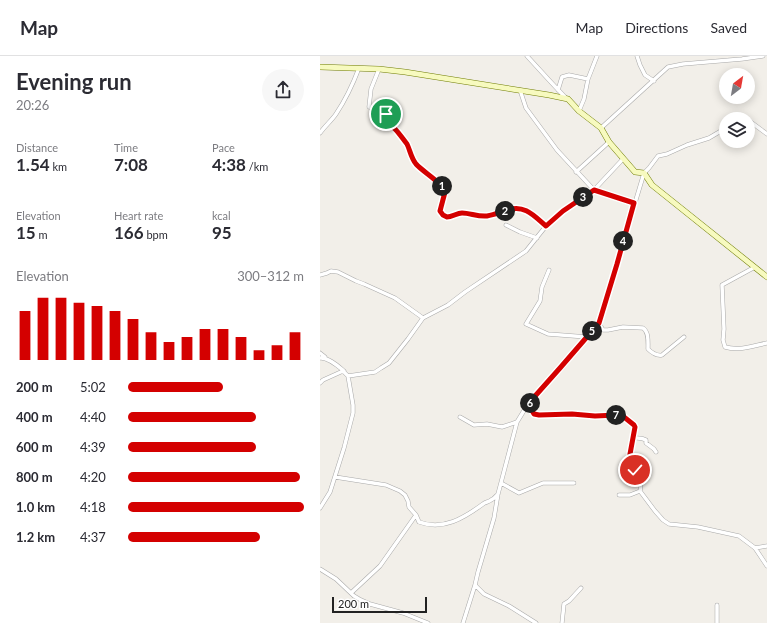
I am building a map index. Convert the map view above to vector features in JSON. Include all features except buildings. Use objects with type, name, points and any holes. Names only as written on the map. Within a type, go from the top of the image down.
[{"type":"main road","points":[[320,66],[379,69],[411,73],[549,94],[568,100],[601,128],[609,142],[636,172],[644,173],[652,185],[767,277]]},
{"type":"street","points":[[527,56],[568,100]]},
{"type":"street","points":[[580,111],[588,79],[597,56]]},
{"type":"street","points":[[637,56],[645,75],[654,81]]},
{"type":"street","points":[[601,128],[668,67],[683,64],[764,56]]},
{"type":"street","points":[[320,133],[345,100],[354,83],[359,68]]},
{"type":"street","points":[[379,69],[371,89],[369,107],[384,112],[387,115],[388,123],[403,139],[410,150],[415,163],[426,174],[438,182],[444,189],[445,192],[440,208],[443,215],[447,217],[462,213],[487,216],[516,208],[529,212],[546,226]]},
{"type":"street","points":[[558,90],[562,77],[569,75],[588,79]]},
{"type":"street","points":[[520,90],[526,108],[557,150],[594,190],[634,203]]},
{"type":"street","points":[[755,125],[767,134]]},
{"type":"street","points":[[463,623],[494,518],[498,494],[517,422],[528,404],[599,323],[644,173],[658,156],[667,154],[687,144],[709,138],[719,132]]},
{"type":"street","points":[[576,172],[609,142]]},
{"type":"street","points":[[348,376],[375,372],[388,363],[423,318],[448,305],[526,251],[546,226],[563,211],[594,190],[623,159]]},
{"type":"street","points":[[506,225],[536,238]]},
{"type":"street","points":[[755,267],[722,286],[724,329],[723,340],[725,347],[731,349],[742,349],[767,343]]},
{"type":"street","points":[[549,270],[542,287],[540,301],[526,324],[548,334],[587,336]]},
{"type":"street","points":[[320,275],[331,271],[338,272],[395,298],[423,318]]},
{"type":"street","points":[[599,323],[603,330],[623,327],[643,328],[647,333],[648,349],[659,356],[684,337]]},
{"type":"street","points":[[320,353],[322,357],[337,365],[348,376],[353,405],[344,448],[335,477],[330,492],[320,508]]},
{"type":"street","points":[[320,383],[323,380],[343,371]]},
{"type":"street","points":[[528,404],[534,414],[539,415],[617,415],[624,417],[634,425],[630,454],[641,486],[640,491],[663,520],[669,524],[698,527],[739,536],[755,548],[767,566]]},
{"type":"street","points":[[460,416],[474,425],[487,424],[502,427],[517,422]]},
{"type":"street","points":[[633,438],[643,438],[646,440],[646,444],[656,452]]},
{"type":"street","points":[[335,477],[386,485],[400,491],[405,495],[409,507],[416,515],[418,521],[422,523],[450,523],[491,501],[498,494]]},
{"type":"street","points":[[501,483],[519,493],[543,483],[574,483]]},
{"type":"street","points":[[619,495],[630,495],[640,491]]},
{"type":"street","points":[[351,593],[380,566],[416,515]]},
{"type":"street","points":[[755,548],[767,546]]},
{"type":"street","points":[[320,569],[336,579],[354,596],[364,601],[403,613],[428,623]]},
{"type":"street","points":[[475,585],[484,594],[509,606],[536,623]]},
{"type":"street","points":[[562,623],[564,604],[569,601],[581,588]]},
{"type":"street","points":[[717,605],[717,623]]},
{"type":"route","points":[[386,114],[388,123],[403,139],[410,150],[415,163],[426,174],[438,182],[444,189],[445,192],[440,211],[447,217],[462,213],[487,216],[516,208],[529,212],[546,226],[563,211],[594,190],[634,203],[599,323],[528,404],[534,414],[539,415],[583,414],[595,416],[617,415],[624,417],[635,427],[630,454],[635,470]]}]
